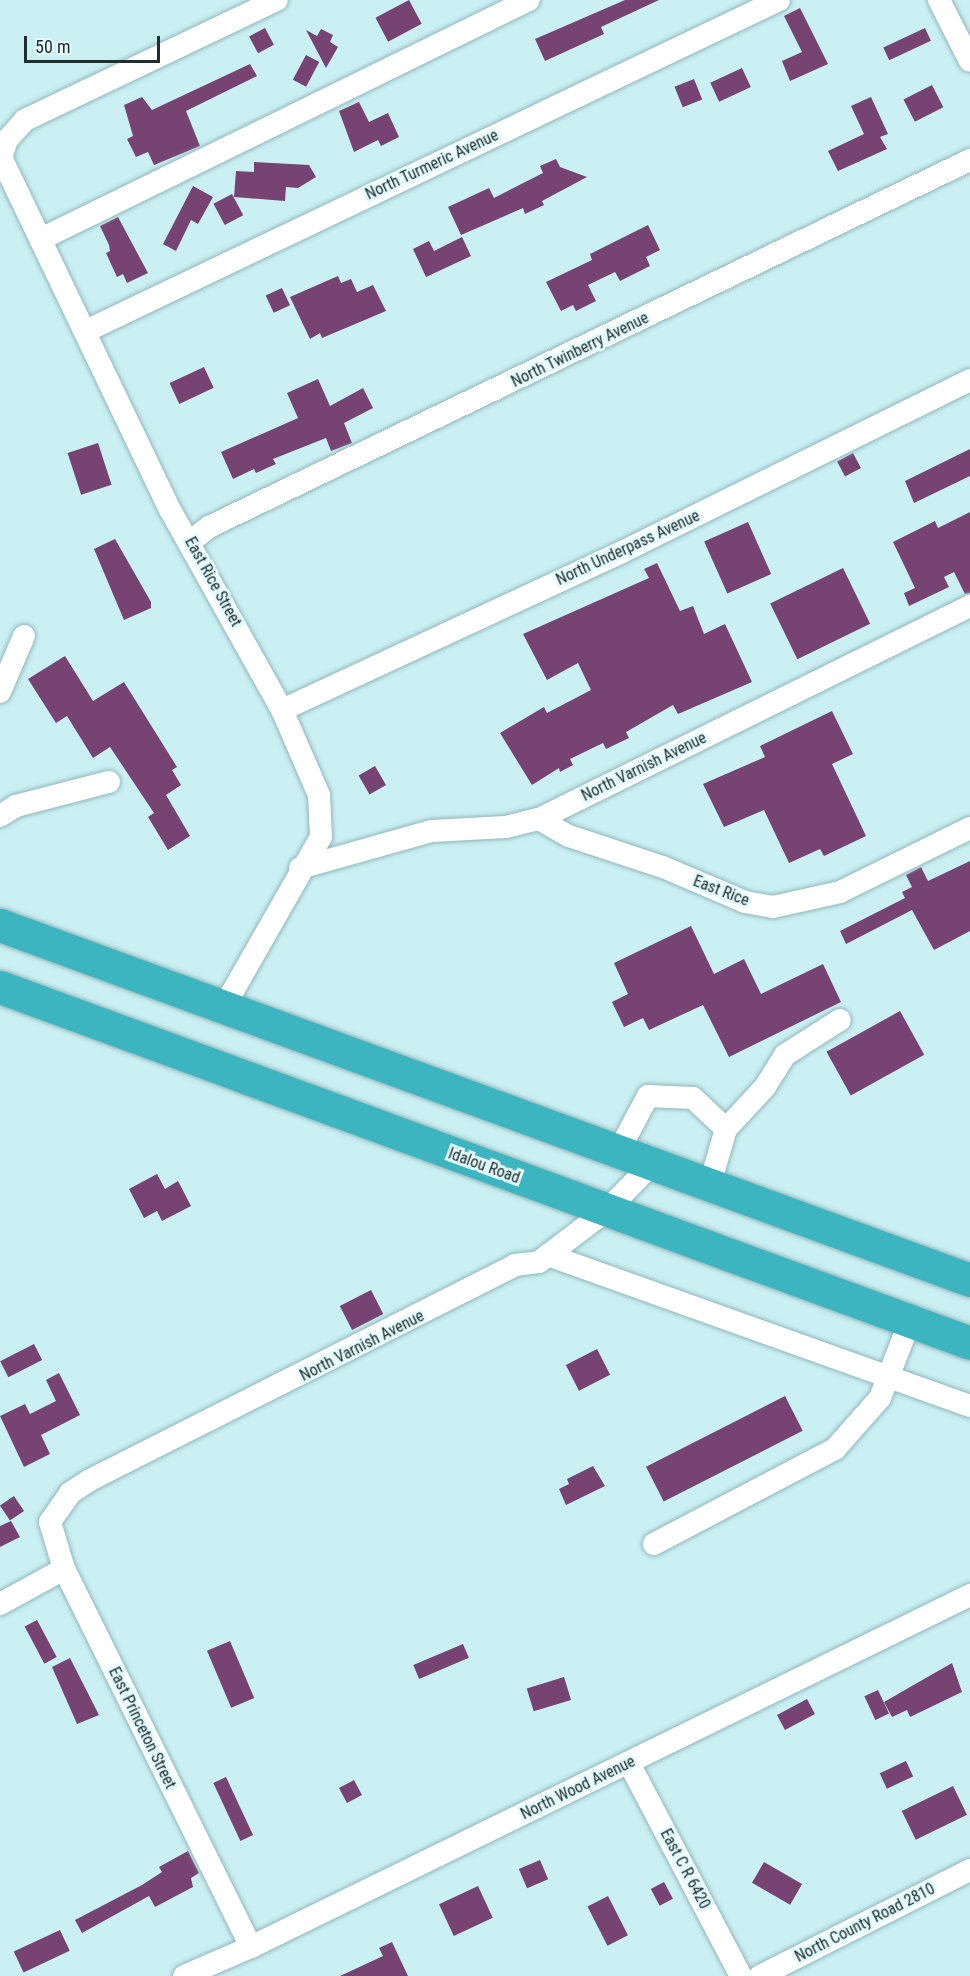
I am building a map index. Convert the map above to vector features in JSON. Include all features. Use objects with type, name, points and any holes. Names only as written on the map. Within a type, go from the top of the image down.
[{"type":"highway","points":[[0,925],[225,1005],[617,1154],[970,1280]]},
{"type":"highway","name":"Idalou Road","points":[[0,987],[606,1211],[970,1342]]},
{"type":"street","points":[[1,158],[8,140],[25,120],[277,0]]},
{"type":"street","points":[[41,239],[529,0]]},
{"type":"street","name":"North Turmeric Avenue","points":[[86,331],[779,0]]},
{"type":"street","points":[[939,0],[970,61]]},
{"type":"street","name":"East Rice Street","points":[[1,158],[171,510],[191,541],[282,710],[322,809],[321,837],[300,868],[225,1005]]},
{"type":"street","name":"North Twinberry Avenue","points":[[191,541],[209,527],[970,160]]},
{"type":"street","name":"North Underpass Avenue","points":[[282,710],[631,548],[970,380]]},
{"type":"street","name":"North Varnish Avenue","points":[[300,868],[432,831],[506,827],[539,819],[970,606]]},
{"type":"street","points":[[0,692],[24,636]]},
{"type":"street","points":[[0,816],[16,806],[109,782]]},
{"type":"street","name":"East Rice","points":[[539,819],[569,836],[663,867],[745,902],[773,907],[840,892],[970,828]]},
{"type":"street","points":[[710,1187],[726,1129],[765,1087],[785,1055],[840,1020]]},
{"type":"street","points":[[617,1154],[648,1096],[693,1098],[726,1129]]},
{"type":"street","name":"North Varnish Avenue","points":[[61,1507],[70,1494],[90,1480],[515,1265],[539,1262],[606,1211],[650,1166]]},
{"type":"street","points":[[548,1256],[970,1406]]},
{"type":"street","points":[[654,1544],[835,1449],[880,1398],[910,1321]]},
{"type":"street","name":"East Princeton Street","points":[[61,1507],[51,1522],[64,1569],[251,1947]]},
{"type":"street","points":[[0,1604],[64,1569]]},
{"type":"street","name":"North Wood Avenue","points":[[184,1976],[251,1947],[970,1595]]},
{"type":"street","name":"East C R 6420","points":[[629,1763],[741,1976]]},
{"type":"street","name":"North County Road 2810","points":[[760,1976],[970,1870]]},
{"type":"building","points":[[409,0],[422,24],[388,42],[375,18]]},
{"type":"building","points":[[625,0],[659,0],[601,27],[604,34],[545,61],[535,39]]},
{"type":"building","points":[[800,8],[828,64],[790,81],[782,61],[802,52],[784,16]]},
{"type":"building","points":[[265,28],[274,45],[258,53],[249,36]]},
{"type":"building","points":[[925,28],[931,41],[889,60],[883,47]]},
{"type":"building","points":[[321,29],[333,35],[330,42],[338,47],[326,68],[306,30],[317,36]]},
{"type":"building","points":[[306,55],[319,62],[306,87],[293,80]]},
{"type":"building","points":[[250,64],[257,76],[186,111],[200,146],[154,165],[148,152],[136,157],[127,139],[133,136],[124,105],[142,97],[152,110]]},
{"type":"building","points":[[742,68],[751,87],[719,102],[710,83]]},
{"type":"building","points":[[694,79],[702,99],[683,107],[675,87]]},
{"type":"building","points":[[932,85],[943,107],[915,122],[903,100]]},
{"type":"building","points":[[871,97],[888,134],[880,137],[887,149],[838,171],[828,151],[864,134],[851,106]]},
{"type":"building","points":[[359,102],[369,122],[388,113],[399,137],[381,146],[378,140],[354,152],[339,111]]},
{"type":"building","points":[[556,159],[560,167],[587,177],[542,201],[544,205],[525,214],[523,208],[461,235],[448,207],[489,188],[494,198],[543,173],[540,166]]},
{"type":"building","points":[[254,162],[309,165],[316,177],[298,188],[286,187],[285,201],[234,197],[236,171],[254,172]]},
{"type":"building","points":[[193,186],[213,197],[198,224],[191,220],[176,251],[163,244]]},
{"type":"building","points":[[232,194],[243,215],[225,225],[213,204]]},
{"type":"building","points":[[118,217],[148,273],[127,283],[123,274],[117,277],[106,253],[110,251],[109,245],[100,226]]},
{"type":"building","points":[[648,225],[660,250],[646,257],[650,266],[620,281],[615,272],[588,285],[596,301],[576,311],[573,305],[561,311],[546,282],[592,260],[590,254]]},
{"type":"building","points":[[462,237],[471,256],[426,277],[413,249],[429,241],[434,251]]},
{"type":"building","points":[[338,276],[341,283],[351,279],[357,292],[373,285],[386,311],[322,338],[320,333],[310,339],[290,297]]},
{"type":"building","points":[[282,288],[290,305],[274,313],[266,296]]},
{"type":"building","points":[[204,367],[214,388],[179,404],[170,383]]},
{"type":"building","points":[[318,379],[330,406],[363,388],[373,408],[344,423],[352,443],[331,451],[326,438],[273,459],[276,464],[256,473],[254,469],[233,479],[221,452],[298,418],[287,393]]},
{"type":"building","points":[[98,443],[112,485],[81,495],[68,453]]},
{"type":"building","points":[[970,449],[970,476],[914,503],[905,481]]},
{"type":"building","points":[[853,453],[861,468],[845,476],[837,461]]},
{"type":"building","points":[[970,512],[970,593],[965,594],[954,572],[944,577],[949,587],[909,606],[904,593],[915,588],[893,542],[935,521],[938,528]]},
{"type":"building","points":[[748,522],[771,574],[727,594],[704,542]]},
{"type":"building","points":[[115,539],[151,602],[151,608],[124,620],[94,549]]},
{"type":"building","points":[[657,563],[680,611],[693,606],[704,634],[725,624],[752,682],[678,714],[673,705],[626,732],[629,738],[606,749],[603,743],[570,759],[573,765],[560,772],[559,768],[532,785],[500,733],[544,707],[547,713],[591,690],[578,663],[547,680],[523,634],[649,578],[644,569]]},
{"type":"building","points":[[843,568],[870,624],[797,659],[770,604]]},
{"type":"building","points":[[65,656],[93,701],[124,682],[177,767],[172,770],[181,785],[166,795],[190,836],[168,850],[148,817],[154,813],[110,747],[93,758],[67,716],[56,723],[28,679]]},
{"type":"building","points":[[832,711],[853,754],[832,764],[866,836],[824,856],[820,849],[789,863],[764,810],[724,827],[703,784],[765,757],[760,746]]},
{"type":"building","points":[[375,766],[386,785],[370,795],[359,776]]},
{"type":"building","points":[[970,861],[970,931],[934,950],[912,910],[846,944],[840,931],[905,898],[902,892],[912,887],[906,875],[921,867],[928,881]]},
{"type":"building","points":[[691,926],[714,974],[744,959],[761,994],[823,964],[841,1002],[729,1057],[703,1005],[649,1030],[643,1018],[624,1027],[612,1002],[628,994],[614,963]]},
{"type":"building","points":[[900,1011],[924,1055],[851,1095],[827,1052]]},
{"type":"building","points":[[157,1174],[165,1189],[178,1181],[191,1206],[162,1221],[157,1211],[144,1218],[129,1189]]},
{"type":"building","points":[[371,1290],[383,1314],[352,1330],[340,1306]]},
{"type":"building","points":[[34,1344],[42,1360],[8,1377],[0,1361]]},
{"type":"building","points":[[597,1349],[610,1375],[579,1391],[566,1365]]},
{"type":"building","points":[[59,1373],[80,1415],[41,1435],[50,1454],[24,1467],[0,1416],[25,1404],[30,1414],[56,1401],[46,1380]]},
{"type":"building","points":[[785,1396],[803,1431],[664,1502],[646,1467]]},
{"type":"building","points":[[593,1466],[605,1486],[566,1505],[559,1489],[569,1484],[567,1479]]},
{"type":"building","points":[[14,1496],[24,1511],[10,1520],[0,1505]]},
{"type":"building","points":[[11,1521],[20,1537],[0,1547],[0,1526]]},
{"type":"building","points":[[37,1620],[57,1657],[44,1664],[25,1627]]},
{"type":"building","points":[[230,1641],[254,1698],[231,1708],[207,1651]]},
{"type":"building","points":[[463,1644],[469,1658],[419,1679],[413,1665]]},
{"type":"building","points":[[70,1658],[99,1715],[77,1724],[52,1667]]},
{"type":"building","points":[[952,1663],[962,1692],[910,1717],[907,1710],[892,1717],[884,1702]]},
{"type":"building","points":[[564,1677],[571,1700],[534,1711],[527,1688]]},
{"type":"building","points":[[878,1690],[889,1714],[875,1720],[864,1696]]},
{"type":"building","points":[[807,1699],[815,1714],[785,1730],[777,1715]]},
{"type":"building","points":[[906,1761],[913,1776],[887,1789],[880,1773]]},
{"type":"building","points":[[226,1777],[253,1835],[240,1841],[213,1783]]},
{"type":"building","points":[[354,1780],[362,1795],[347,1803],[339,1788]]},
{"type":"building","points":[[953,1786],[967,1815],[916,1840],[902,1811]]},
{"type":"building","points":[[188,1851],[199,1873],[191,1878],[193,1887],[155,1907],[149,1896],[82,1933],[75,1920],[142,1885],[162,1872],[159,1867]]},
{"type":"building","points":[[540,1860],[548,1879],[527,1888],[519,1869]]},
{"type":"building","points":[[764,1862],[802,1884],[790,1905],[752,1883]]},
{"type":"building","points":[[664,1882],[673,1899],[660,1906],[651,1889]]},
{"type":"building","points":[[478,1886],[493,1918],[454,1936],[439,1904]]},
{"type":"building","points":[[608,1896],[628,1935],[607,1946],[588,1906]]},
{"type":"building","points":[[60,1930],[70,1951],[23,1972],[14,1952]]},
{"type":"building","points":[[392,1942],[408,1976],[340,1976],[383,1956],[379,1948]]}]
